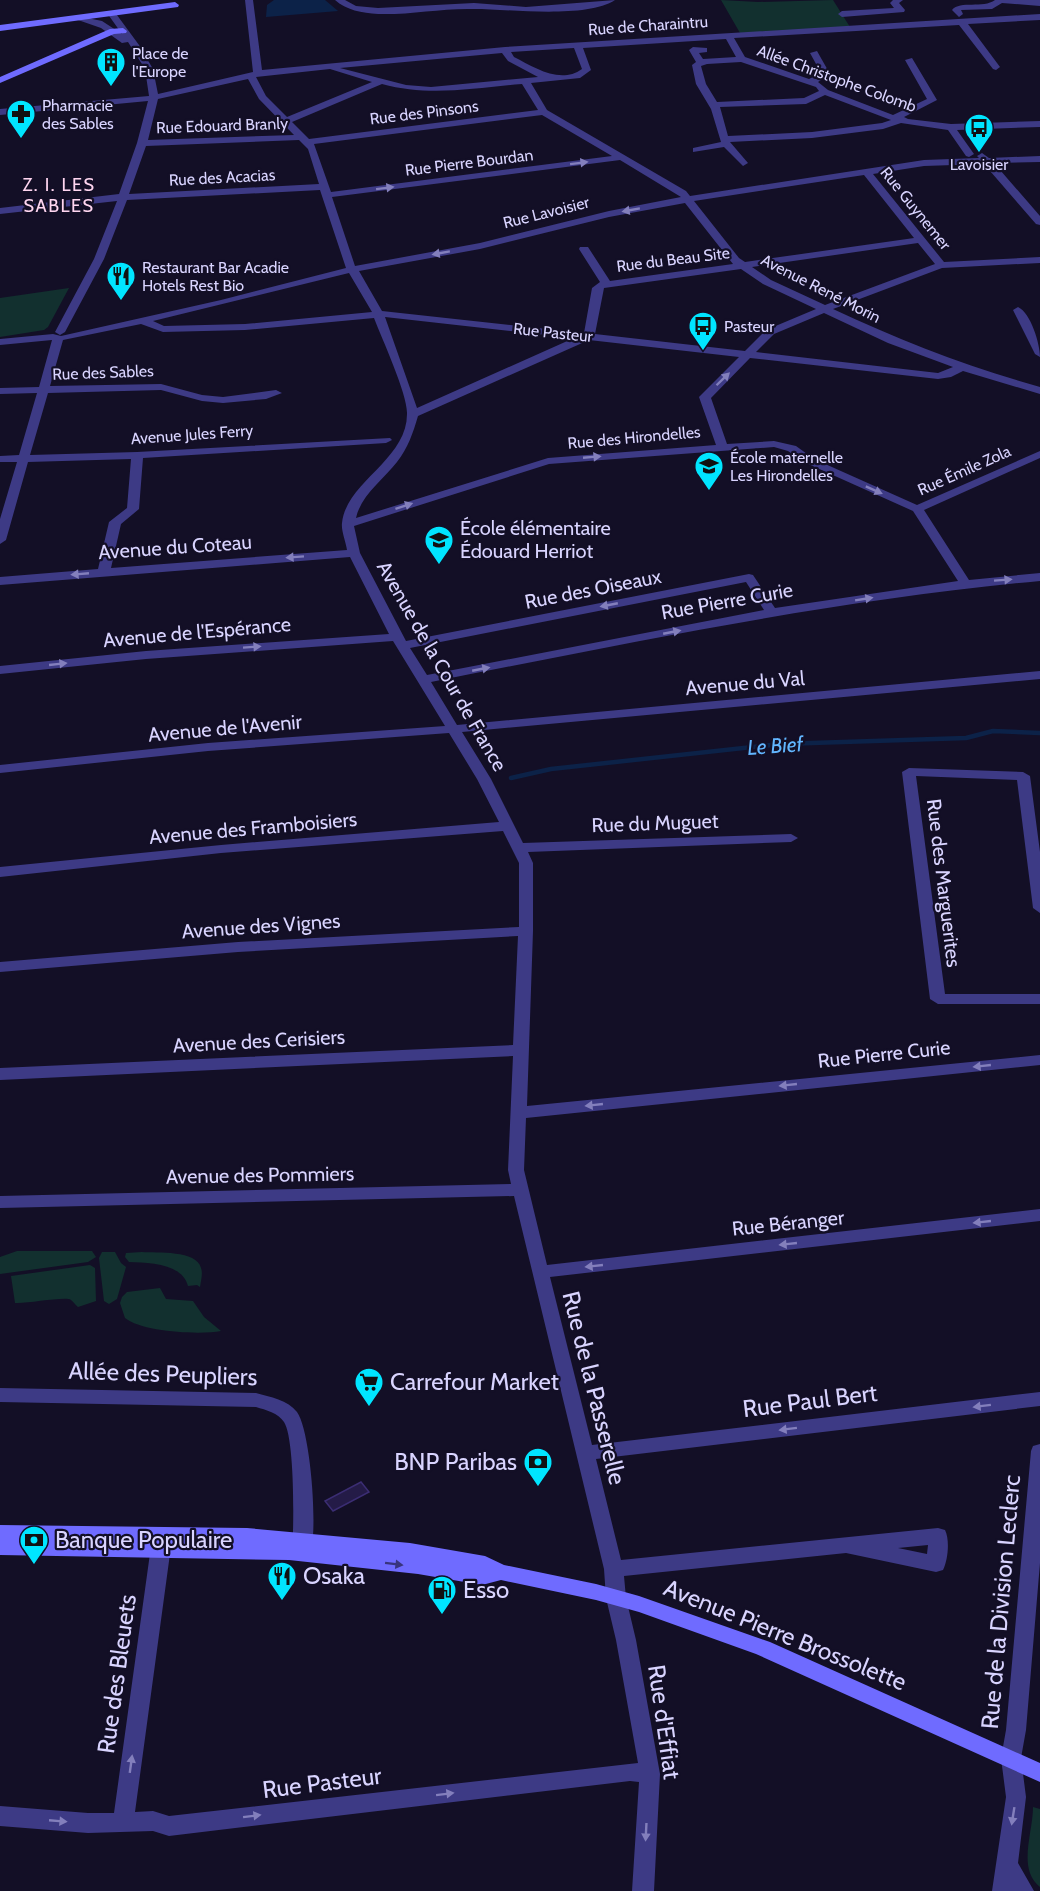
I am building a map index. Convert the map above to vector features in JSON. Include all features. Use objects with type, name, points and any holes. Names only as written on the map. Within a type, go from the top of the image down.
[{"type":"main road","points":[[103,16],[163,9],[187,0]]},
{"type":"main road","points":[[0,28],[81,18]]},
{"type":"main road","points":[[0,80],[96,39],[121,33]]},
{"type":"main road","name":"Avenue Pierre Brossolette","points":[[0,1533],[429,1554],[485,1564],[501,1572],[616,1598],[763,1648],[1040,1773]]},
{"type":"main road","name":"Avenue Pierre Brossolette","points":[[0,1547],[162,1541]]},
{"type":"street","points":[[260,0],[250,3],[254,74],[250,80],[262,98],[306,140],[326,191],[351,269],[378,314],[406,387],[413,414],[405,439],[393,459],[356,500],[348,524]]},
{"type":"street","points":[[339,0],[354,8],[378,11],[474,6],[526,10],[579,8],[611,0]]},
{"type":"street","points":[[996,67],[960,17],[957,8],[992,6],[1001,0],[1040,3]]},
{"type":"street","points":[[842,14],[900,5],[910,21]]},
{"type":"street","points":[[0,540],[59,336],[99,259],[142,143],[154,97],[149,69],[121,33],[103,16],[81,18]]},
{"type":"street","points":[[103,16],[121,33]]},
{"type":"street","name":"Rue de Charaintru","points":[[0,112],[154,97],[254,74],[328,66],[505,50],[960,17],[1040,17]]},
{"type":"street","name":"Allée Christophe Colomb","points":[[728,35],[742,59],[810,82],[824,88],[825,92],[899,118],[930,126],[951,127],[1040,124]]},
{"type":"street","points":[[508,71],[525,81],[584,72],[586,70],[577,45]]},
{"type":"street","points":[[505,50],[508,71]]},
{"type":"street","points":[[700,62],[693,50],[704,50]]},
{"type":"street","points":[[810,82],[826,74],[814,54]]},
{"type":"street","points":[[742,59],[700,62],[696,65],[700,74],[699,80],[717,114],[716,121],[725,142],[743,163]]},
{"type":"street","points":[[696,150],[725,142],[812,135],[883,126],[932,100],[909,60]]},
{"type":"street","points":[[328,66],[380,82],[431,90],[508,71],[548,78]]},
{"type":"street","name":"Avenue René Morin","points":[[525,81],[544,112],[676,188],[742,266],[767,282],[822,310],[892,341],[963,368],[1040,391]]},
{"type":"street","points":[[286,121],[380,82]]},
{"type":"street","points":[[713,105],[806,101],[825,92]]},
{"type":"street","name":"Rue des Pinsons","points":[[306,140],[544,112]]},
{"type":"street","points":[[951,127],[969,154]]},
{"type":"street","name":"Rue Edouard Branly","points":[[142,143],[306,140]]},
{"type":"street","points":[[960,162],[960,158],[969,154],[979,155],[988,161],[1040,222]]},
{"type":"street","name":"Rue Pierre Bourdan","points":[[326,191],[619,157]]},
{"type":"street","name":"Rue Lavoisier","points":[[0,342],[59,336],[143,321],[351,269],[480,246],[565,224],[688,200],[924,163],[1040,159]]},
{"type":"street","name":"Rue Guynemer","points":[[866,171],[941,265]]},
{"type":"street","name":"Rue des Acacias","points":[[0,211],[122,197],[326,191]]},
{"type":"street","name":"Rue du Beau Site","points":[[589,336],[597,288],[606,283],[921,240]]},
{"type":"street","points":[[584,249],[606,283]]},
{"type":"street","points":[[722,447],[705,397],[770,332],[941,265],[1040,260]]},
{"type":"street","points":[[1018,310],[1040,354]]},
{"type":"street","name":"Rue Pasteur","points":[[143,321],[163,329],[233,327],[378,314],[938,376],[963,368]]},
{"type":"street","points":[[413,414],[589,336]]},
{"type":"street","name":"Rue des Sables","points":[[0,391],[161,387],[202,398],[223,400],[276,393]]},
{"type":"street","name":"Avenue Jules Ferry","points":[[0,459],[137,455],[387,440]]},
{"type":"street","name":"Rue des Hirondelles","points":[[348,524],[536,463],[774,444],[786,446],[810,461],[917,509]]},
{"type":"street","name":"Rue Émile Zola","points":[[965,583],[917,509],[1040,454]]},
{"type":"street","points":[[105,572],[115,522],[133,509],[137,455]]},
{"type":"street","name":"Avenue de la Cour de France","points":[[348,524],[354,553],[400,641],[509,826],[526,863],[516,1170],[522,1190]]},
{"type":"street","name":"Avenue du Coteau","points":[[0,581],[354,553]]},
{"type":"street","name":"Rue Pierre Curie","points":[[424,681],[772,613],[965,583],[1040,577]]},
{"type":"street","name":"Rue des Oiseaux","points":[[400,641],[749,578],[772,613]]},
{"type":"street","name":"Avenue de l'Espérance","points":[[0,670],[146,655],[400,641]]},
{"type":"street","name":"Avenue du Val","points":[[453,729],[1040,675]]},
{"type":"street","name":"Avenue de l'Avenir","points":[[0,769],[208,747],[453,729]]},
{"type":"street","name":"Rue des Marguerites","points":[[1040,908],[1023,776],[909,772],[938,999],[1040,999]]},
{"type":"street","name":"Avenue des Framboisiers","points":[[0,872],[221,849],[509,826]]},
{"type":"street","name":"Rue du Muguet","points":[[520,848],[791,838]]},
{"type":"street","name":"Avenue des Vignes","points":[[0,967],[238,947],[525,931]]},
{"type":"street","name":"Avenue des Cerisiers","points":[[0,1074],[520,1050]]},
{"type":"street","name":"Rue Pierre Curie","points":[[517,1113],[1040,1060]]},
{"type":"street","name":"Avenue des Pommiers","points":[[0,1202],[522,1190]]},
{"type":"street","name":"Rue de la Passerelle","points":[[522,1190],[614,1569],[616,1598]]},
{"type":"street","name":"Rue Béranger","points":[[541,1272],[1040,1215]]},
{"type":"street","name":"Allée des Peupliers","points":[[0,1395],[256,1400],[275,1405],[283,1410],[295,1424],[302,1546]]},
{"type":"street","name":"Rue Paul Bert","points":[[586,1453],[1040,1399]]},
{"type":"street","name":"Rue de la Division Leclerc","points":[[1003,1891],[1016,1797],[1011,1758],[1016,1730],[1040,1451]]},
{"type":"street","name":"Rue des Bleuets","points":[[123,1822],[162,1541]]},
{"type":"street","points":[[614,1569],[848,1546]]},
{"type":"street","name":"Rue d'Effiat","points":[[616,1598],[626,1640],[650,1774],[643,1891]]},
{"type":"street","name":"Rue Pasteur","points":[[0,1816],[88,1823],[153,1821],[169,1826],[630,1772],[650,1774]]},
{"type":"street","points":[[1006,1863],[1023,1891]]},
{"type":"green space","points":[[721,0],[758,2],[833,0],[850,27],[740,33]]},
{"type":"green space","points":[[69,288],[48,327],[44,330],[0,337],[0,298]]},
{"type":"green space","points":[[17,1251],[92,1251],[96,1257],[88,1262],[0,1274],[0,1257]]},
{"type":"green space","points":[[102,1252],[115,1252],[126,1267],[117,1299],[109,1304],[104,1301],[99,1258]]},
{"type":"green space","points":[[126,1253],[185,1255],[192,1258],[198,1262],[202,1270],[200,1287],[188,1286],[185,1278],[172,1269],[155,1264],[129,1262],[125,1257]]},
{"type":"green space","points":[[90,1265],[95,1268],[96,1301],[78,1307],[68,1299],[15,1303],[11,1276]]},
{"type":"green space","points":[[160,1288],[166,1299],[193,1301],[204,1317],[221,1331],[200,1333],[157,1329],[133,1323],[125,1318],[120,1303],[127,1292]]},
{"type":"green space","points":[[1033,1807],[1040,1809],[1040,1887],[1029,1871],[1028,1861]]},
{"type":"water","points":[[274,0],[325,0],[338,11],[266,17],[267,5]]},
{"type":"building","points":[[361,1482],[369,1492],[333,1511],[325,1501]]},
{"type":"waterway","name":"Le Bief","points":[[511,778],[551,769],[781,744],[966,738],[993,731],[1040,733]]},
{"type":"place","name":"Place de l'Europe","points":[[111,88]]},
{"type":"place","name":"Pharmacie des Sables","points":[[21,140]]},
{"type":"place","name":"Lavoisier","points":[[979,154]]},
{"type":"place","name":"Restaurant Bar Acadie Hotels Rest Bio","points":[[121,302]]},
{"type":"place","name":"Pasteur","points":[[703,352]]},
{"type":"place","name":"École maternelle Les Hirondelles","points":[[709,492]]},
{"type":"place","name":"École élémentaire Édouard Herriot","points":[[439,566]]},
{"type":"place","name":"Carrefour Market","points":[[369,1408]]},
{"type":"place","name":"BNP Paribas","points":[[538,1488]]},
{"type":"place","name":"Banque Populaire","points":[[34,1566]]},
{"type":"place","name":"Osaka","points":[[282,1602]]},
{"type":"place","name":"Esso","points":[[442,1616]]},
{"type":"district","name":"Z. I. LES SABLES","points":[[59,195]]}]
